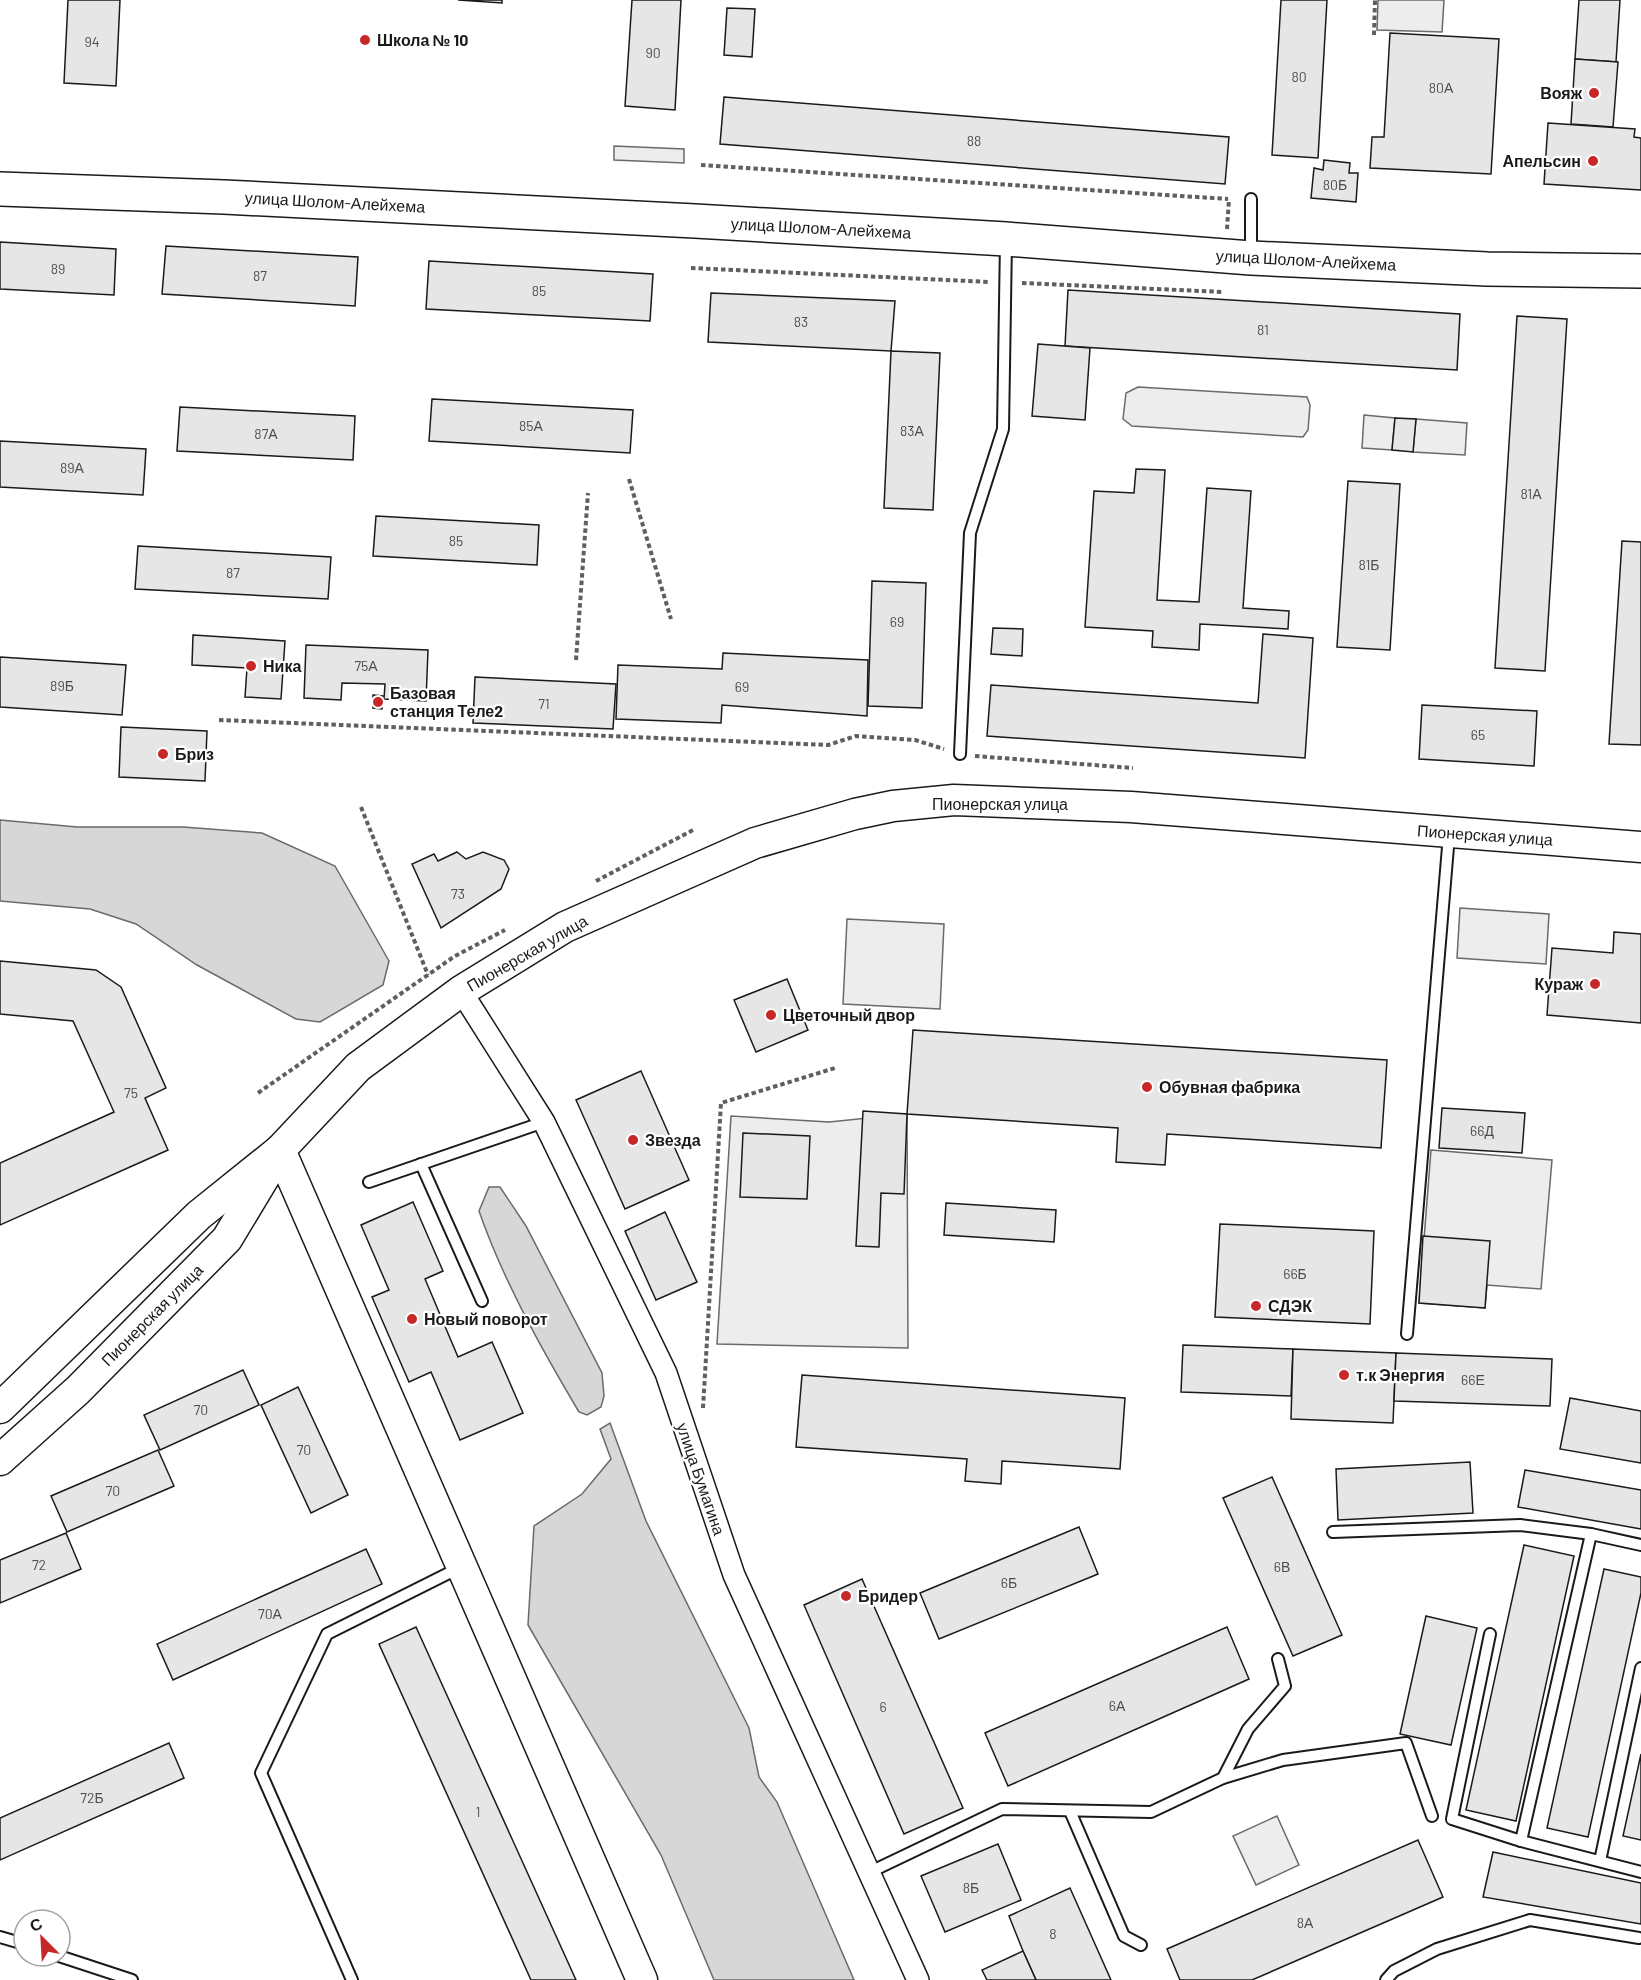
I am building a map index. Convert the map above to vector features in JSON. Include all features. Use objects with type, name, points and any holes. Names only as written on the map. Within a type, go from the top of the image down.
[{"type":"main road","name":"улица Шолом-Алейхема","points":[[0,189],[376,204],[1006,239],[1251,258],[1487,269],[1641,271]]},
{"type":"main road","name":"Пионерская улица","points":[[0,1408],[200,1215],[280,1150],[358,1067],[461,991],[565,927],[755,843],[855,814],[954,800],[1025,801],[1641,847]]},
{"type":"main road","name":"Пионерская улица","points":[[0,1460],[78,1389],[227,1239],[280,1150]]},
{"type":"main road","points":[[280,1150],[642,1980]]},
{"type":"street","name":"улица Бумагина","points":[[461,991],[544,1122],[666,1373],[734,1575],[918,1980]]},
{"type":"lane","points":[[1251,200],[1251,258]]},
{"type":"lane","points":[[960,754],[970,534],[1003,429],[1006,239]]},
{"type":"lane","points":[[1407,1334],[1449,832]]},
{"type":"lane","points":[[369,1182],[544,1122]]},
{"type":"lane","points":[[421,1164],[482,1301]]},
{"type":"lane","points":[[1333,1532],[1520,1525],[1591,1534],[1641,1545]]},
{"type":"lane","points":[[1521,1841],[1591,1534]]},
{"type":"lane","points":[[352,1980],[261,1773],[327,1634],[462,1567]]},
{"type":"lane","points":[[1490,1634],[1452,1819],[1521,1841],[1641,1872]]},
{"type":"lane","points":[[1223,1778],[1248,1729],[1285,1686],[1278,1659]]},
{"type":"lane","points":[[1600,1861],[1641,1668]]},
{"type":"lane","points":[[868,1873],[1002,1809],[1152,1812],[1223,1778],[1284,1760],[1406,1743],[1432,1816]]},
{"type":"lane","points":[[1070,1810],[1124,1936],[1141,1945]]},
{"type":"lane","points":[[1386,1980],[1394,1971],[1437,1948],[1530,1920],[1639,1938]]},
{"type":"lane","points":[[72,1960],[132,1980]]},
{"type":"path","points":[[1374,35],[1375,0]]},
{"type":"path","points":[[701,165],[1228,199]]},
{"type":"path","points":[[691,268],[1224,292]]},
{"type":"path","points":[[629,479],[671,619]]},
{"type":"path","points":[[576,660],[588,493]]},
{"type":"path","points":[[219,720],[828,745],[856,736],[915,740],[960,754],[1133,768]]},
{"type":"path","points":[[361,807],[428,975]]},
{"type":"path","points":[[702,1417],[721,1103],[836,1068]]},
{"type":"shaded area","points":[[1378,0],[1444,0],[1442,32],[1377,30]]},
{"type":"shaded area","points":[[614,146],[684,149],[684,163],[614,160]]},
{"type":"shaded area","points":[[1138,387],[1307,397],[1310,405],[1308,430],[1303,437],[1132,426],[1123,419],[1126,393]]},
{"type":"shaded area","points":[[1364,415],[1395,418],[1392,450],[1362,448]]},
{"type":"shaded area","points":[[1416,419],[1467,423],[1465,455],[1413,452]]},
{"type":"shaded area","points":[[0,820],[77,827],[183,827],[262,833],[335,866],[389,961],[383,985],[320,1022],[296,1019],[197,965],[136,924],[90,909],[0,901]]},
{"type":"shaded area","points":[[1460,908],[1549,914],[1546,964],[1457,958]]},
{"type":"shaded area","points":[[847,919],[944,924],[940,1009],[843,1004]]},
{"type":"shaded area","points":[[907,1114],[908,1348],[717,1344],[731,1116],[829,1122]]},
{"type":"shaded area","points":[[1431,1150],[1552,1160],[1541,1289],[1487,1285],[1485,1308],[1419,1303]]},
{"type":"shaded area","points":[[489,1187],[500,1187],[526,1226],[602,1373],[604,1396],[601,1407],[587,1415],[579,1412],[565,1388],[499,1263],[479,1211]]},
{"type":"shaded area","points":[[610,1423],[646,1521],[749,1728],[759,1777],[777,1802],[854,1980],[714,1980],[661,1855],[528,1625],[534,1526],[582,1494],[611,1459],[600,1429]]},
{"type":"shaded area","points":[[1277,1816],[1299,1865],[1256,1885],[1233,1836]]},
{"type":"building","points":[[68,0],[120,0],[116,86],[64,83]]},
{"type":"building","points":[[458,0],[502,0],[502,3]]},
{"type":"building","points":[[632,0],[681,0],[675,110],[625,106]]},
{"type":"building","points":[[1281,0],[1327,0],[1318,158],[1272,155]]},
{"type":"building","points":[[1579,0],[1620,0],[1616,62],[1575,59]]},
{"type":"building","points":[[727,8],[755,9],[752,57],[724,55]]},
{"type":"building","points":[[1390,33],[1499,39],[1491,174],[1370,168],[1372,137],[1384,137]]},
{"type":"building","name":"Вояж","points":[[1575,59],[1618,62],[1613,127],[1571,124]]},
{"type":"building","points":[[724,97],[1229,137],[1225,184],[720,144]]},
{"type":"building","name":"Апельсин","points":[[1548,123],[1635,129],[1634,137],[1641,138],[1641,190],[1544,184]]},
{"type":"building","points":[[1324,160],[1350,163],[1349,173],[1358,173],[1356,202],[1311,198],[1314,168],[1323,170]]},
{"type":"building","points":[[0,242],[116,249],[114,295],[0,289]]},
{"type":"building","points":[[166,246],[358,257],[355,306],[162,294]]},
{"type":"building","points":[[429,261],[653,274],[650,321],[426,309]]},
{"type":"building","points":[[1068,290],[1460,314],[1457,370],[1065,346]]},
{"type":"building","points":[[711,293],[895,301],[891,351],[708,342]]},
{"type":"building","points":[[1517,316],[1567,319],[1545,671],[1495,668]]},
{"type":"building","points":[[1038,344],[1090,348],[1085,420],[1032,416]]},
{"type":"building","points":[[891,351],[940,353],[933,510],[884,508]]},
{"type":"building","points":[[432,399],[633,410],[630,453],[429,441]]},
{"type":"building","points":[[180,407],[355,416],[353,460],[177,451]]},
{"type":"building","points":[[1395,418],[1416,419],[1413,452],[1392,450]]},
{"type":"building","points":[[0,441],[146,449],[143,495],[0,487]]},
{"type":"building","points":[[1136,469],[1165,470],[1157,600],[1199,602],[1207,488],[1251,491],[1243,608],[1289,611],[1288,629],[1200,624],[1199,650],[1152,647],[1153,631],[1085,627],[1094,491],[1134,493]]},
{"type":"building","points":[[1348,481],[1400,484],[1390,650],[1337,647]]},
{"type":"building","points":[[376,516],[539,525],[537,565],[373,556]]},
{"type":"building","points":[[1622,541],[1641,542],[1641,745],[1609,744]]},
{"type":"building","points":[[138,546],[331,557],[328,599],[135,589]]},
{"type":"building","points":[[872,581],[926,583],[922,708],[868,706]]},
{"type":"building","points":[[993,628],[1023,629],[1022,656],[991,654]]},
{"type":"building","points":[[1263,634],[1313,638],[1305,758],[987,736],[991,685],[1258,703]]},
{"type":"building","name":"Ника","points":[[193,635],[285,641],[281,699],[245,697],[247,668],[192,665]]},
{"type":"building","points":[[306,645],[428,650],[426,701],[384,699],[385,684],[342,683],[341,700],[304,698]]},
{"type":"building","points":[[723,653],[868,660],[867,716],[722,705],[721,723],[616,719],[618,665],[722,669]]},
{"type":"building","points":[[0,657],[126,665],[122,715],[0,707]]},
{"type":"building","points":[[475,677],[616,684],[613,729],[473,723]]},
{"type":"building","name":"Базовая станция Теле2","points":[[373,695],[383,696],[382,709],[373,708]]},
{"type":"building","points":[[1422,705],[1537,711],[1534,766],[1419,759]]},
{"type":"building","name":"Бриз","points":[[121,727],[207,731],[205,781],[119,777]]},
{"type":"building","points":[[457,852],[466,859],[483,852],[504,860],[509,869],[501,889],[441,928],[412,864],[434,854],[438,861]]},
{"type":"building","name":"Кураж","points":[[1614,932],[1641,934],[1641,1023],[1547,1015],[1552,948],[1613,953]]},
{"type":"building","points":[[0,961],[96,970],[121,987],[166,1088],[145,1098],[168,1150],[0,1225],[0,1163],[114,1112],[73,1021],[0,1014]]},
{"type":"building","name":"Цветочный двор","points":[[787,979],[808,1030],[756,1052],[734,1000]]},
{"type":"building","name":"Обувная фабрика","points":[[913,1030],[1387,1060],[1381,1148],[1167,1134],[1165,1165],[1116,1162],[1118,1128],[907,1114]]},
{"type":"building","name":"Звезда","points":[[641,1071],[689,1180],[625,1209],[576,1100]]},
{"type":"building","points":[[1442,1108],[1525,1113],[1522,1153],[1439,1148]]},
{"type":"building","points":[[863,1111],[907,1114],[904,1194],[881,1193],[879,1247],[856,1246]]},
{"type":"building","points":[[743,1133],[810,1136],[807,1199],[740,1197]]},
{"type":"building","name":"Новый поворот","points":[[413,1202],[443,1271],[425,1279],[458,1357],[492,1342],[523,1413],[460,1440],[431,1372],[409,1382],[372,1297],[389,1290],[361,1225]]},
{"type":"building","points":[[946,1203],[1056,1210],[1054,1242],[944,1235]]},
{"type":"building","points":[[665,1212],[697,1282],[656,1300],[625,1231]]},
{"type":"building","points":[[1220,1224],[1374,1231],[1370,1324],[1215,1317]]},
{"type":"building","points":[[1423,1236],[1490,1241],[1485,1308],[1419,1303]]},
{"type":"building","points":[[1183,1345],[1293,1349],[1291,1396],[1181,1392]]},
{"type":"building","name":"т.к Энергия","points":[[1293,1349],[1396,1353],[1393,1423],[1291,1419]]},
{"type":"building","points":[[1396,1353],[1552,1359],[1550,1406],[1394,1401]]},
{"type":"building","points":[[243,1370],[259,1405],[160,1450],[144,1415]]},
{"type":"building","points":[[802,1375],[1125,1398],[1120,1469],[1002,1461],[1001,1484],[965,1481],[967,1459],[796,1447]]},
{"type":"building","points":[[298,1387],[348,1495],[311,1513],[261,1405]]},
{"type":"building","points":[[1570,1398],[1641,1411],[1641,1463],[1560,1449]]},
{"type":"building","points":[[158,1450],[174,1486],[67,1532],[51,1496]]},
{"type":"building","points":[[1470,1462],[1473,1513],[1338,1520],[1336,1469]]},
{"type":"building","points":[[1525,1470],[1641,1490],[1641,1529],[1518,1507]]},
{"type":"building","points":[[1272,1477],[1342,1635],[1293,1656],[1223,1498]]},
{"type":"building","points":[[1079,1527],[1098,1574],[939,1639],[920,1593]]},
{"type":"building","points":[[66,1533],[81,1569],[0,1603],[0,1560]]},
{"type":"building","points":[[1524,1545],[1574,1556],[1516,1821],[1466,1810]]},
{"type":"building","points":[[366,1549],[382,1584],[173,1680],[157,1644]]},
{"type":"building","points":[[1604,1569],[1641,1577],[1641,1593],[1588,1837],[1547,1828]]},
{"type":"building","points":[[862,1579],[963,1808],[904,1834],[804,1605]]},
{"type":"building","points":[[1426,1616],[1477,1628],[1451,1745],[1400,1734]]},
{"type":"building","points":[[416,1627],[576,1980],[531,1980],[379,1644]]},
{"type":"building","points":[[1227,1627],[1249,1679],[1008,1786],[985,1733]]},
{"type":"building","points":[[169,1743],[184,1778],[0,1860],[0,1818]]},
{"type":"building","points":[[1641,1754],[1641,1840],[1623,1836]]},
{"type":"building","points":[[1418,1840],[1443,1897],[1252,1980],[1180,1980],[1167,1949]]},
{"type":"building","points":[[998,1844],[1021,1900],[945,1932],[921,1876]]},
{"type":"building","points":[[1493,1852],[1641,1883],[1641,1924],[1483,1897]]},
{"type":"building","points":[[1070,1888],[1111,1980],[1036,1980],[1023,1951],[1009,1916]]},
{"type":"building","points":[[1023,1951],[1036,1980],[987,1980],[982,1970]]},
{"type":"place","name":"Школа № 10","points":[[365,40]]},
{"type":"place","name":"Вояж","points":[[1594,93]]},
{"type":"place","name":"Апельсин","points":[[1593,161]]},
{"type":"place","name":"Ника","points":[[251,666]]},
{"type":"place","name":"Базовая станция Теле2","points":[[378,702]]},
{"type":"place","name":"Бриз","points":[[163,754]]},
{"type":"place","name":"Кураж","points":[[1595,984]]},
{"type":"place","name":"Цветочный двор","points":[[771,1015]]},
{"type":"place","name":"Обувная фабрика","points":[[1147,1087]]},
{"type":"place","name":"Звезда","points":[[633,1140]]},
{"type":"place","name":"СДЭК","points":[[1256,1306]]},
{"type":"place","name":"Новый поворот","points":[[412,1319]]},
{"type":"place","name":"т.к Энергия","points":[[1344,1375]]},
{"type":"place","name":"Бридер","points":[[846,1596]]}]
